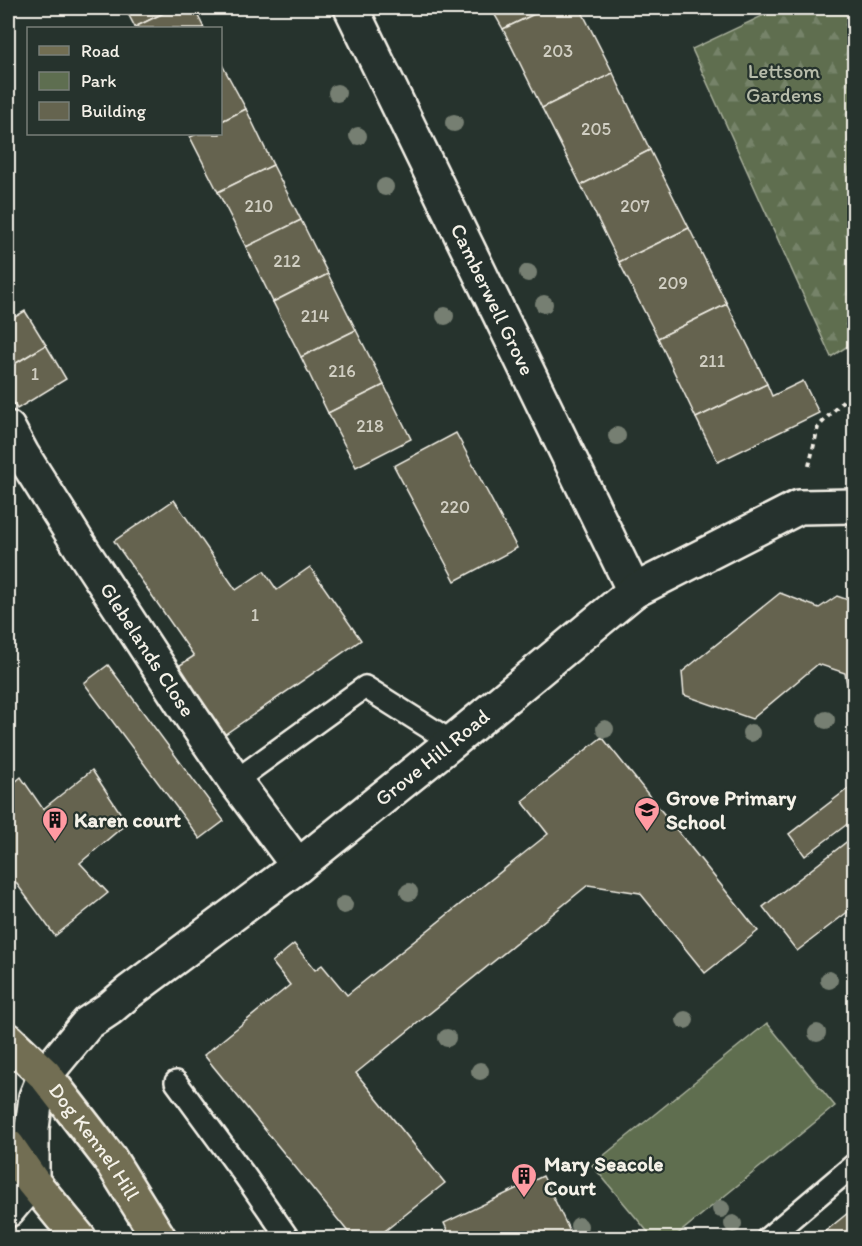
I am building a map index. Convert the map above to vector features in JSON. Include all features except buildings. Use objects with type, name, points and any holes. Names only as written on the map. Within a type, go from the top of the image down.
[{"type":"main road","name":"Dog Kennel Hill","points":[[8,1040],[45,1075],[110,1159],[159,1239]]},
{"type":"main road","points":[[8,1146],[32,1181],[79,1239]]},
{"type":"street","name":"Camberwell Grove","points":[[351,8],[634,591]]},
{"type":"street","name":"Glebelands Close","points":[[8,428],[21,454],[83,551],[235,782],[298,866]]},
{"type":"street","name":"Grove Hill Road","points":[[45,1075],[88,1023],[298,866],[634,591],[799,507],[855,506]]},
{"type":"street","points":[[8,1210],[32,1181],[32,1128],[36,1097],[45,1075]]},
{"type":"lane","points":[[235,782],[365,687],[452,742]]},
{"type":"lane","points":[[176,1082],[288,1239]]},
{"type":"lane","points":[[768,1239],[855,1165]]},
{"type":"path","points":[[799,507],[818,427],[855,389]]},
{"type":"green space","name":"Lettsom Gardens","points":[[779,8],[854,8],[854,342],[831,357],[692,49]]},
{"type":"green space","points":[[767,1023],[835,1106],[673,1238],[653,1238],[592,1165]]},
{"type":"place","name":"Grove Primary School","points":[[647,833]]},
{"type":"place","name":"Karen court","points":[[55,843]]},
{"type":"place","name":"Mary Seacole Court","points":[[524,1199]]}]
